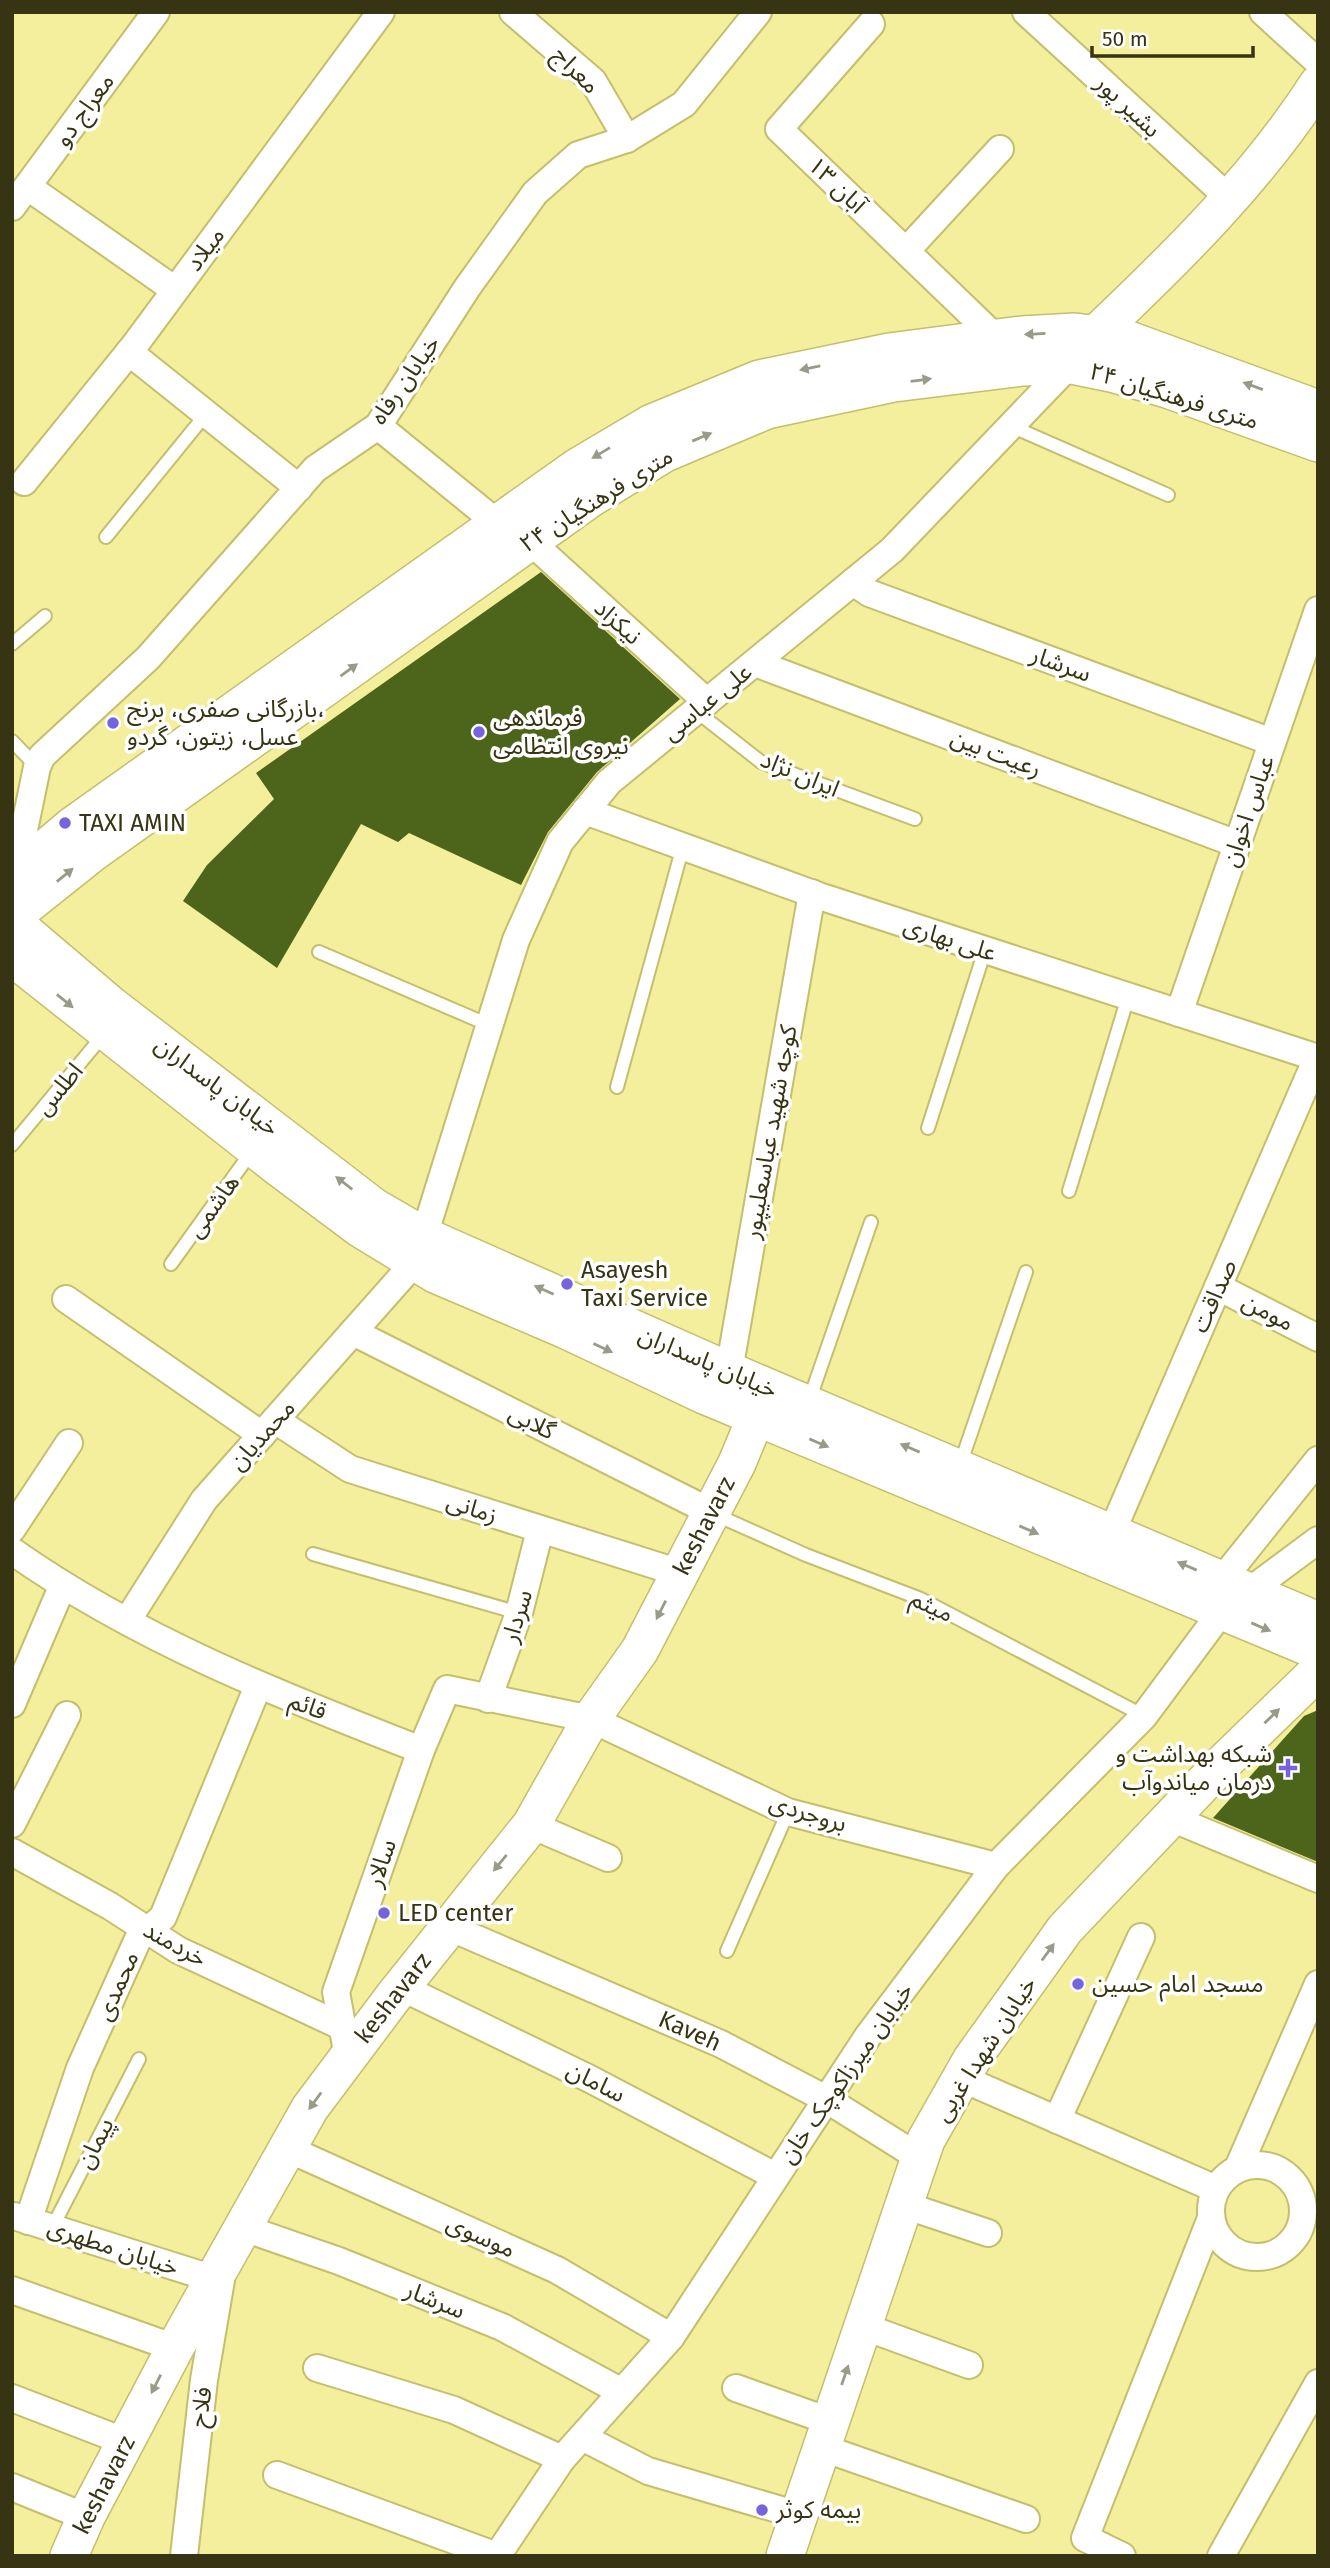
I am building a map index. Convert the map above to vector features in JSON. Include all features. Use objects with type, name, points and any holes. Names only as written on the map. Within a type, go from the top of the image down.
[{"type":"main road","points":[[1095,335],[1197,238],[1292,125],[1318,84]]},
{"type":"main road","name":"۲۴ متری فرهنگیان","points":[[14,875],[72,826],[576,468],[652,423],[759,379],[889,352],[996,338],[1075,332],[1126,339],[1318,409]]},
{"type":"main road","name":"۲۴ متری فرهنگیان","points":[[12,919],[91,854],[591,498],[665,453],[766,410],[894,383],[1023,367],[1070,365],[1167,389],[1318,443]]},
{"type":"main road","name":"خیابان پاسداران","points":[[12,919],[144,1030],[374,1207],[420,1249],[435,1275],[762,1402],[808,1405],[1111,1534],[1230,1594],[1318,1621]]},
{"type":"main road","name":"خیابان پاسداران","points":[[12,957],[105,1033],[361,1229],[420,1249],[729,1371],[762,1402]]},
{"type":"main road","points":[[762,1402],[1230,1594],[1318,1651]]},
{"type":"main road","name":"keshavarz","points":[[69,2556],[86,2517],[175,2348],[345,2042],[407,1991],[449,1927],[531,1825],[591,1719],[640,1650],[711,1512],[762,1402]]},
{"type":"main road","name":"خیابان شهدا غربی","points":[[785,2556],[824,2434],[926,2140],[961,2078],[1065,1929],[1318,1671]]},
{"type":"street","name":"معراج دو","points":[[20,197],[156,12]]},
{"type":"street","name":"میلاد","points":[[24,482],[129,352],[381,12]]},
{"type":"street","name":"معراج","points":[[513,12],[593,81],[626,139]]},
{"type":"street","name":"خیابان رفاه","points":[[14,875],[37,767],[42,756],[148,658],[316,469],[378,426],[467,288],[535,192],[578,155],[626,139],[684,104],[758,12]]},
{"type":"street","name":"بشیر پور","points":[[1026,12],[1230,199]]},
{"type":"street","points":[[1263,12],[1318,62]]},
{"type":"street","name":"۱۳ آبان","points":[[871,24],[779,129],[996,338]]},
{"type":"street","points":[[906,251],[1000,149]]},
{"type":"street","points":[[20,197],[175,290]]},
{"type":"street","name":"علی عباسی","points":[[420,1249],[516,940],[560,842],[609,782],[892,550],[1070,365],[1095,335]]},
{"type":"street","points":[[129,352],[299,488]]},
{"type":"street","points":[[378,426],[498,523]]},
{"type":"street","name":"نیکزاد","points":[[530,541],[701,706]]},
{"type":"street","name":"سرشار","points":[[853,582],[869,593],[1272,742]]},
{"type":"street","name":"عباس اخوان","points":[[1179,1013],[1318,610]]},
{"type":"street","name":"رعیت بین","points":[[755,663],[1237,844]]},
{"type":"street","name":"علی بهاری","points":[[586,811],[812,893],[1317,1058]]},
{"type":"street","name":"کوچه شهید عباسعلیپور","points":[[729,1371],[812,893]]},
{"type":"street","name":"صداقت","points":[[1111,1534],[1317,1058]]},
{"type":"street","name":"محمدیان","points":[[127,1620],[204,1500],[353,1332],[420,1249]]},
{"type":"street","name":"مومن","points":[[1218,1287],[1318,1338]]},
{"type":"street","name":"زمانی","points":[[66,1299],[268,1428],[350,1469],[680,1573]]},
{"type":"street","name":"گلابی","points":[[353,1332],[711,1512]]},
{"type":"street","points":[[12,1529],[69,1443]]},
{"type":"street","points":[[1230,1594],[1318,1460]]},
{"type":"street","name":"سردار","points":[[488,1699],[519,1613],[540,1530]]},
{"type":"street","points":[[1230,1594],[1318,1540]]},
{"type":"street","name":"قائم","points":[[12,1551],[62,1587],[258,1686],[421,1750]]},
{"type":"street","points":[[12,1704],[62,1587]]},
{"type":"street","name":"خیابان میرزاکوچک خان","points":[[497,2556],[562,2459],[671,2337],[868,2036],[996,1866],[1144,1716],[1230,1594]]},
{"type":"street","name":"محمدی","points":[[31,2221],[80,2068],[138,1938],[163,1917],[258,1686]]},
{"type":"street","points":[[421,1750],[447,1689],[591,1719]]},
{"type":"street","points":[[12,1824],[67,1715]]},
{"type":"street","name":"بروجردی","points":[[591,1719],[788,1812],[996,1866]]},
{"type":"street","name":"سالار","points":[[345,2042],[336,1992],[421,1750]]},
{"type":"street","points":[[1171,1818],[1318,1880]]},
{"type":"street","points":[[531,1825],[608,1858]]},
{"type":"street","name":"خردمند","points":[[14,1857],[345,2042]]},
{"type":"street","name":"Kaveh","points":[[449,1927],[721,2044],[827,2099],[920,2158]]},
{"type":"street","points":[[1057,2120],[1141,1937]]},
{"type":"street","points":[[1238,2168],[1268,2166],[1282,2172],[1293,2182],[1300,2196],[1307,2239],[1268,2256],[1252,2257],[1226,2245],[1216,2233],[1211,2218],[1211,2203],[1216,2189],[1238,2168],[1318,1984]]},
{"type":"street","name":"سامان","points":[[407,1991],[590,2078],[775,2176]]},
{"type":"street","points":[[961,2078],[1216,2189]]},
{"type":"street","name":"موسوی","points":[[286,2148],[557,2270],[671,2337]]},
{"type":"street","points":[[904,2204],[988,2233]]},
{"type":"street","points":[[1122,2556],[1085,2538],[1211,2218]]},
{"type":"street","name":"خیابان مطهری","points":[[31,2221],[219,2269]]},
{"type":"street","name":"سرشار","points":[[241,2227],[340,2262],[502,2327],[621,2391]]},
{"type":"street","name":"فلاح","points":[[184,2556],[219,2269]]},
{"type":"street","points":[[12,2290],[175,2348]]},
{"type":"street","points":[[862,2326],[970,2365]]},
{"type":"street","points":[[317,2368],[454,2410],[562,2459]]},
{"type":"street","points":[[1222,2556],[1318,2383]]},
{"type":"street","points":[[736,2388],[824,2434],[1026,2519]]},
{"type":"street","points":[[12,2398],[126,2442]]},
{"type":"street","points":[[582,2437],[648,2470],[798,2515]]},
{"type":"street","points":[[277,2475],[497,2556]]},
{"type":"street","points":[[12,2487],[86,2517]]},
{"type":"lane","points":[[106,537],[206,414]]},
{"type":"lane","points":[[1011,426],[1168,495]]},
{"type":"lane","points":[[12,644],[45,616]]},
{"type":"lane","name":"ایران نژاد","points":[[701,706],[761,762],[915,819]]},
{"type":"lane","points":[[12,741],[37,767]]},
{"type":"lane","points":[[617,1087],[683,846]]},
{"type":"lane","points":[[928,1128],[985,950]]},
{"type":"lane","points":[[319,952],[489,1025]]},
{"type":"lane","points":[[1069,1191],[1128,997]]},
{"type":"lane","name":"اطلس","points":[[12,1145],[105,1033]]},
{"type":"lane","name":"هاشمی","points":[[171,1264],[254,1148]]},
{"type":"lane","points":[[808,1405],[871,1222]]},
{"type":"lane","points":[[958,1469],[1026,1272]]},
{"type":"lane","name":"میثم","points":[[711,1512],[806,1555],[921,1599],[1144,1716]]},
{"type":"lane","points":[[313,1554],[519,1613]]},
{"type":"lane","points":[[727,1951],[788,1812]]},
{"type":"lane","name":"پیمان","points":[[31,2221],[139,2059]]},
{"type":"building","name":"فرماندهی نیروی انتظامی","points":[[541,572],[680,699],[597,772],[548,832],[521,885],[409,833],[398,842],[361,824],[277,968],[183,901],[207,865],[274,799],[256,773]]},
{"type":"building","name":"شبکه بهداشت و درمان میاندوآب","points":[[1318,1710],[1318,1862],[1213,1818],[1304,1716]]},
{"type":"place","name":"بازرگانی صفری، برنج، عسل، زیتون، گردو","points":[[113,723]]},
{"type":"place","name":"فرماندهی نیروی انتظامی","points":[[479,732]]},
{"type":"place","name":"TAXI AMIN","points":[[65,823]]},
{"type":"place","name":"Asayesh Taxi Service","points":[[567,1284]]},
{"type":"place","name":"شبکه بهداشت و درمان میاندوآب","points":[[1288,1768]]},
{"type":"place","name":"LED center","points":[[384,1913]]},
{"type":"place","name":"مسجد امام حسین","points":[[1078,1984]]},
{"type":"place","name":"بیمه کوثر","points":[[762,2510]]}]
